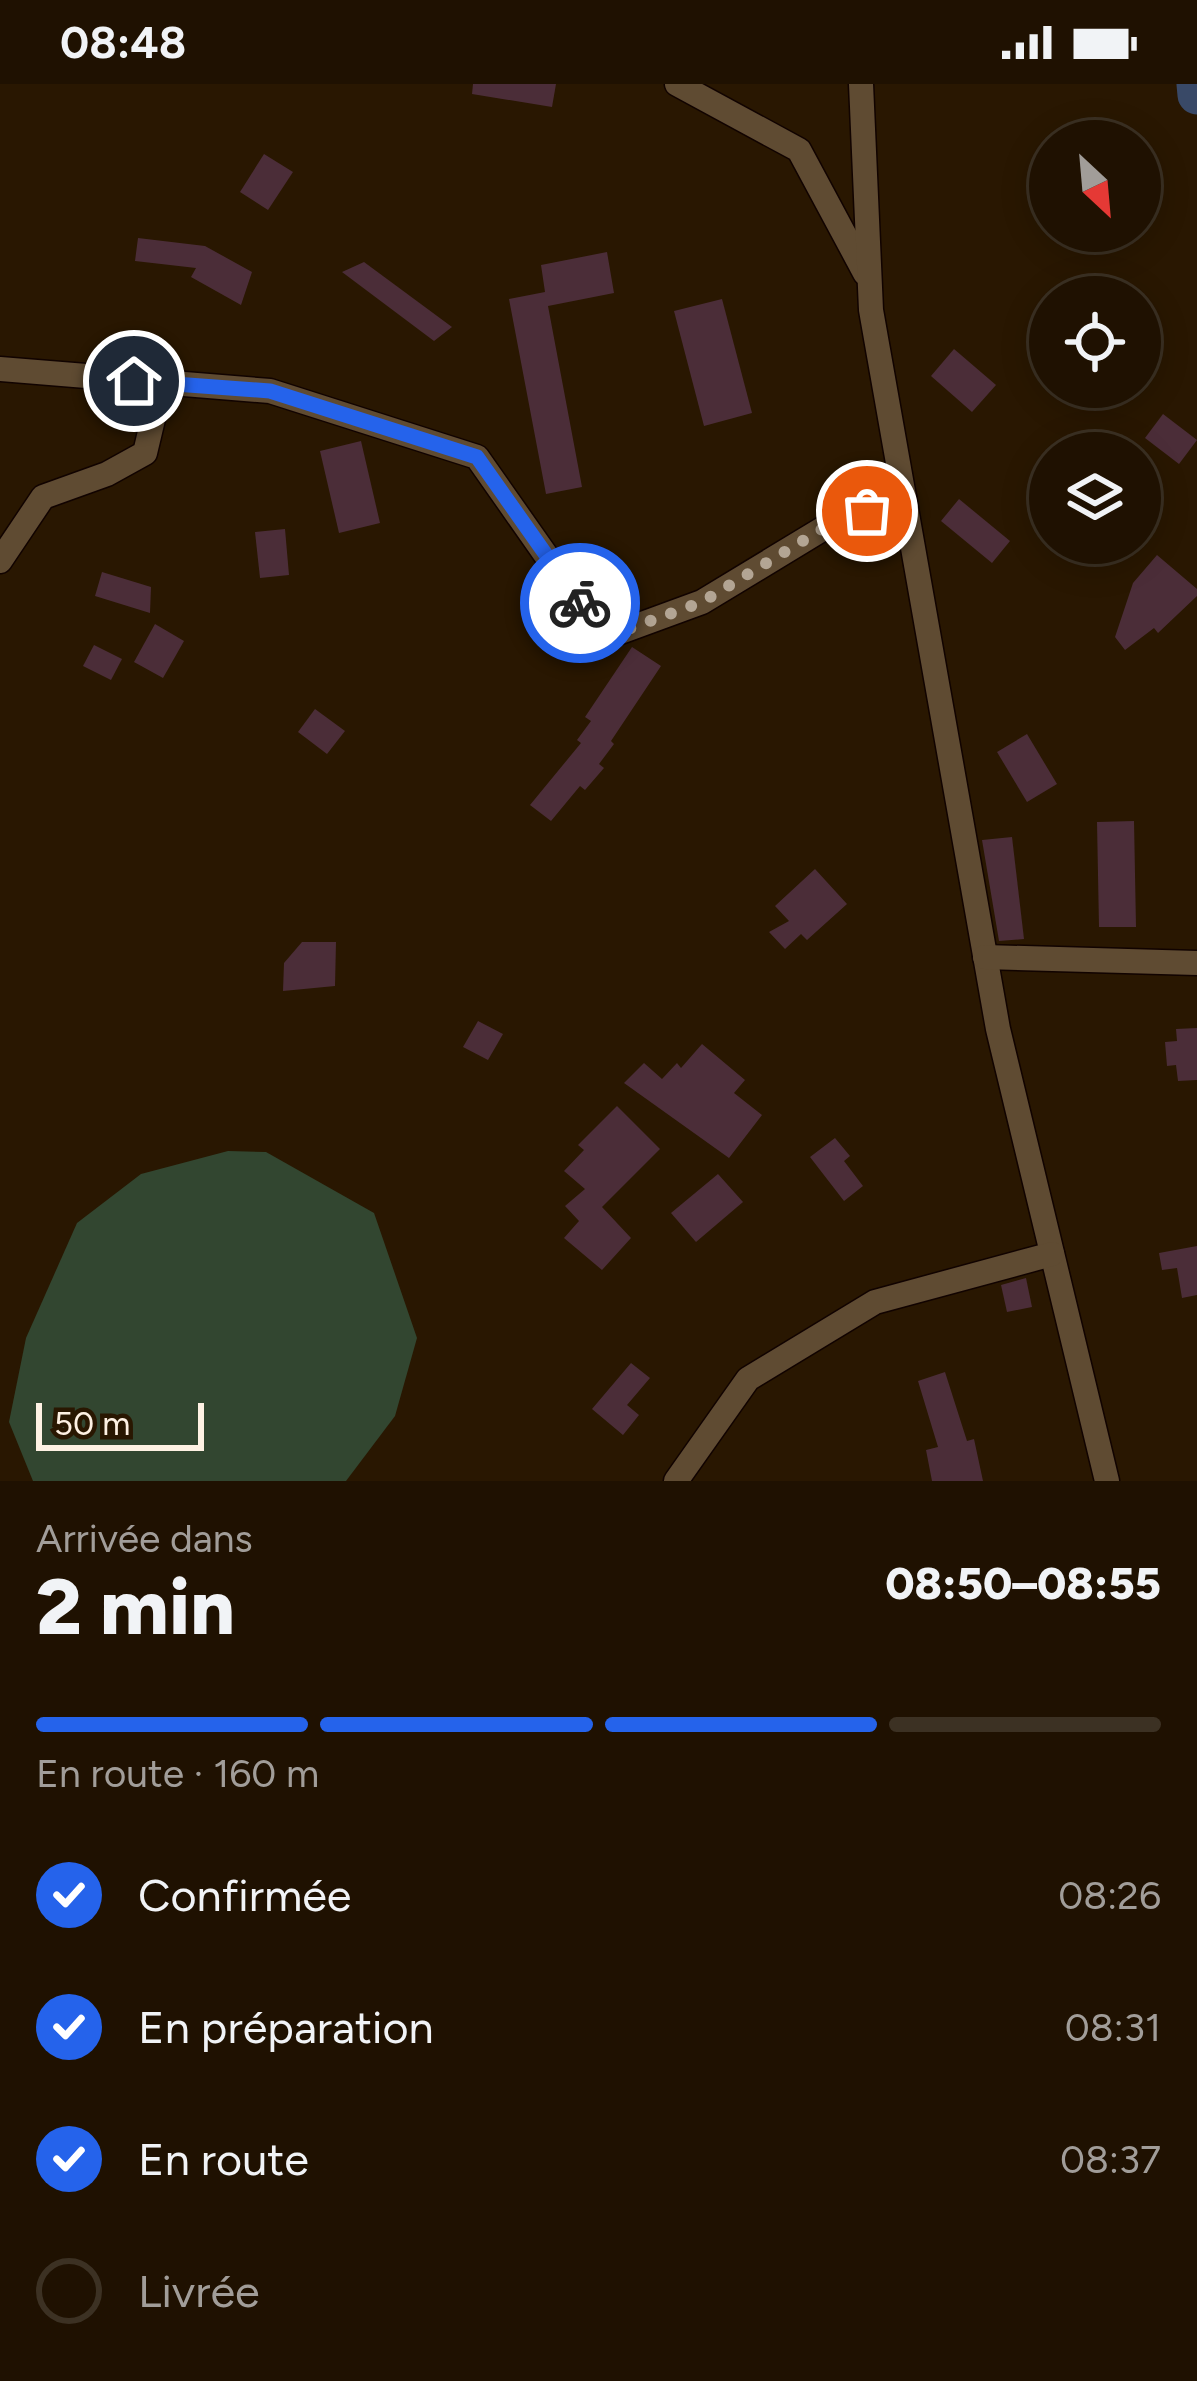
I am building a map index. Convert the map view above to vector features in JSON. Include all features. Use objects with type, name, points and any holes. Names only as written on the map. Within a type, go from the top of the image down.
[{"type":"street","points":[[677,84],[799,151],[869,280]]},
{"type":"street","points":[[861,84],[871,310],[998,1029],[1107,1481]]},
{"type":"street","points":[[0,369],[270,391],[477,457],[576,598],[612,635],[702,602],[829,525],[904,497]]},
{"type":"street","points":[[0,561],[43,497],[107,474],[145,453],[154,415],[171,384]]},
{"type":"street","points":[[985,957],[1197,963]]},
{"type":"street","points":[[676,1481],[748,1379],[839,1324],[875,1303],[1052,1254]]},
{"type":"green space","points":[[228,1151],[266,1152],[374,1213],[417,1338],[395,1416],[346,1481],[33,1481],[9,1422],[26,1338],[77,1223],[141,1174]]},
{"type":"building","points":[[473,84],[556,84],[552,107],[472,94]]},
{"type":"building","points":[[264,154],[293,172],[268,210],[240,192]]},
{"type":"building","points":[[138,238],[205,246],[252,272],[241,305],[191,277],[196,268],[135,261]]},
{"type":"building","points":[[607,252],[614,293],[548,306],[582,487],[546,494],[509,299],[545,292],[541,265]]},
{"type":"building","points":[[364,262],[452,327],[434,341],[342,272]]},
{"type":"building","points":[[722,299],[752,413],[704,426],[674,311]]},
{"type":"building","points":[[954,349],[996,385],[972,412],[931,376]]},
{"type":"building","points":[[1163,414],[1197,440],[1179,464],[1161,450],[1161,432],[1150,432]]},
{"type":"building","points":[[361,441],[380,523],[339,533],[320,451]]},
{"type":"building","points":[[959,499],[1010,541],[992,563],[941,521]]},
{"type":"building","points":[[285,529],[289,575],[260,578],[255,532]]},
{"type":"building","points":[[1161,558],[1197,589],[1197,596],[1158,633],[1154,628],[1125,650],[1115,637],[1133,583],[1149,564],[1161,564]]},
{"type":"building","points":[[102,572],[151,587],[150,613],[95,596]]},
{"type":"building","points":[[155,624],[184,641],[163,678],[134,662]]},
{"type":"building","points":[[94,645],[122,659],[111,680],[83,666]]},
{"type":"building","points":[[632,647],[661,666],[611,741],[614,744],[599,764],[604,768],[585,790],[580,786],[551,821],[530,805],[581,743],[577,740],[591,721],[585,717]]},
{"type":"building","points":[[315,709],[345,731],[327,754],[298,732]]},
{"type":"building","points":[[1027,734],[1057,784],[1027,802],[997,752]]},
{"type":"building","points":[[1134,821],[1136,927],[1099,927],[1097,822]]},
{"type":"building","points":[[1012,837],[1024,939],[999,941],[982,840]]},
{"type":"building","points":[[815,869],[847,904],[807,940],[801,934],[785,949],[769,932],[789,921],[775,906]]},
{"type":"building","points":[[302,942],[336,942],[335,986],[283,991],[284,963]]},
{"type":"building","points":[[478,1021],[503,1034],[488,1060],[463,1047]]},
{"type":"building","points":[[1197,1028],[1197,1080],[1178,1081],[1176,1065],[1167,1066],[1165,1042],[1177,1041],[1176,1029]]},
{"type":"building","points":[[702,1044],[745,1080],[734,1093],[762,1115],[729,1158],[624,1083],[644,1063],[662,1079],[677,1063],[681,1068]]},
{"type":"building","points":[[617,1106],[660,1149],[602,1207],[631,1238],[602,1270],[564,1238],[579,1221],[565,1206],[585,1189],[564,1171],[584,1150],[578,1145]]},
{"type":"building","points":[[835,1138],[850,1156],[844,1161],[863,1186],[844,1201],[810,1157]]},
{"type":"building","points":[[718,1174],[743,1202],[696,1242],[671,1213]]},
{"type":"building","points":[[1197,1246],[1197,1295],[1182,1298],[1177,1268],[1162,1270],[1159,1253]]},
{"type":"building","points":[[1026,1278],[1032,1307],[1007,1312],[1001,1285]]},
{"type":"building","points":[[631,1363],[650,1378],[627,1405],[639,1415],[623,1435],[592,1409]]},
{"type":"building","points":[[945,1372],[967,1441],[974,1439],[983,1481],[932,1481],[926,1450],[938,1447],[918,1381]]},
{"type":"waterway","points":[[1196,84],[1197,95]]},
{"type":"way so far","points":[[580,603],[612,635],[702,602],[829,525],[867,511]]},
{"type":"route","points":[[134,381],[270,391],[477,457],[580,603]]}]
